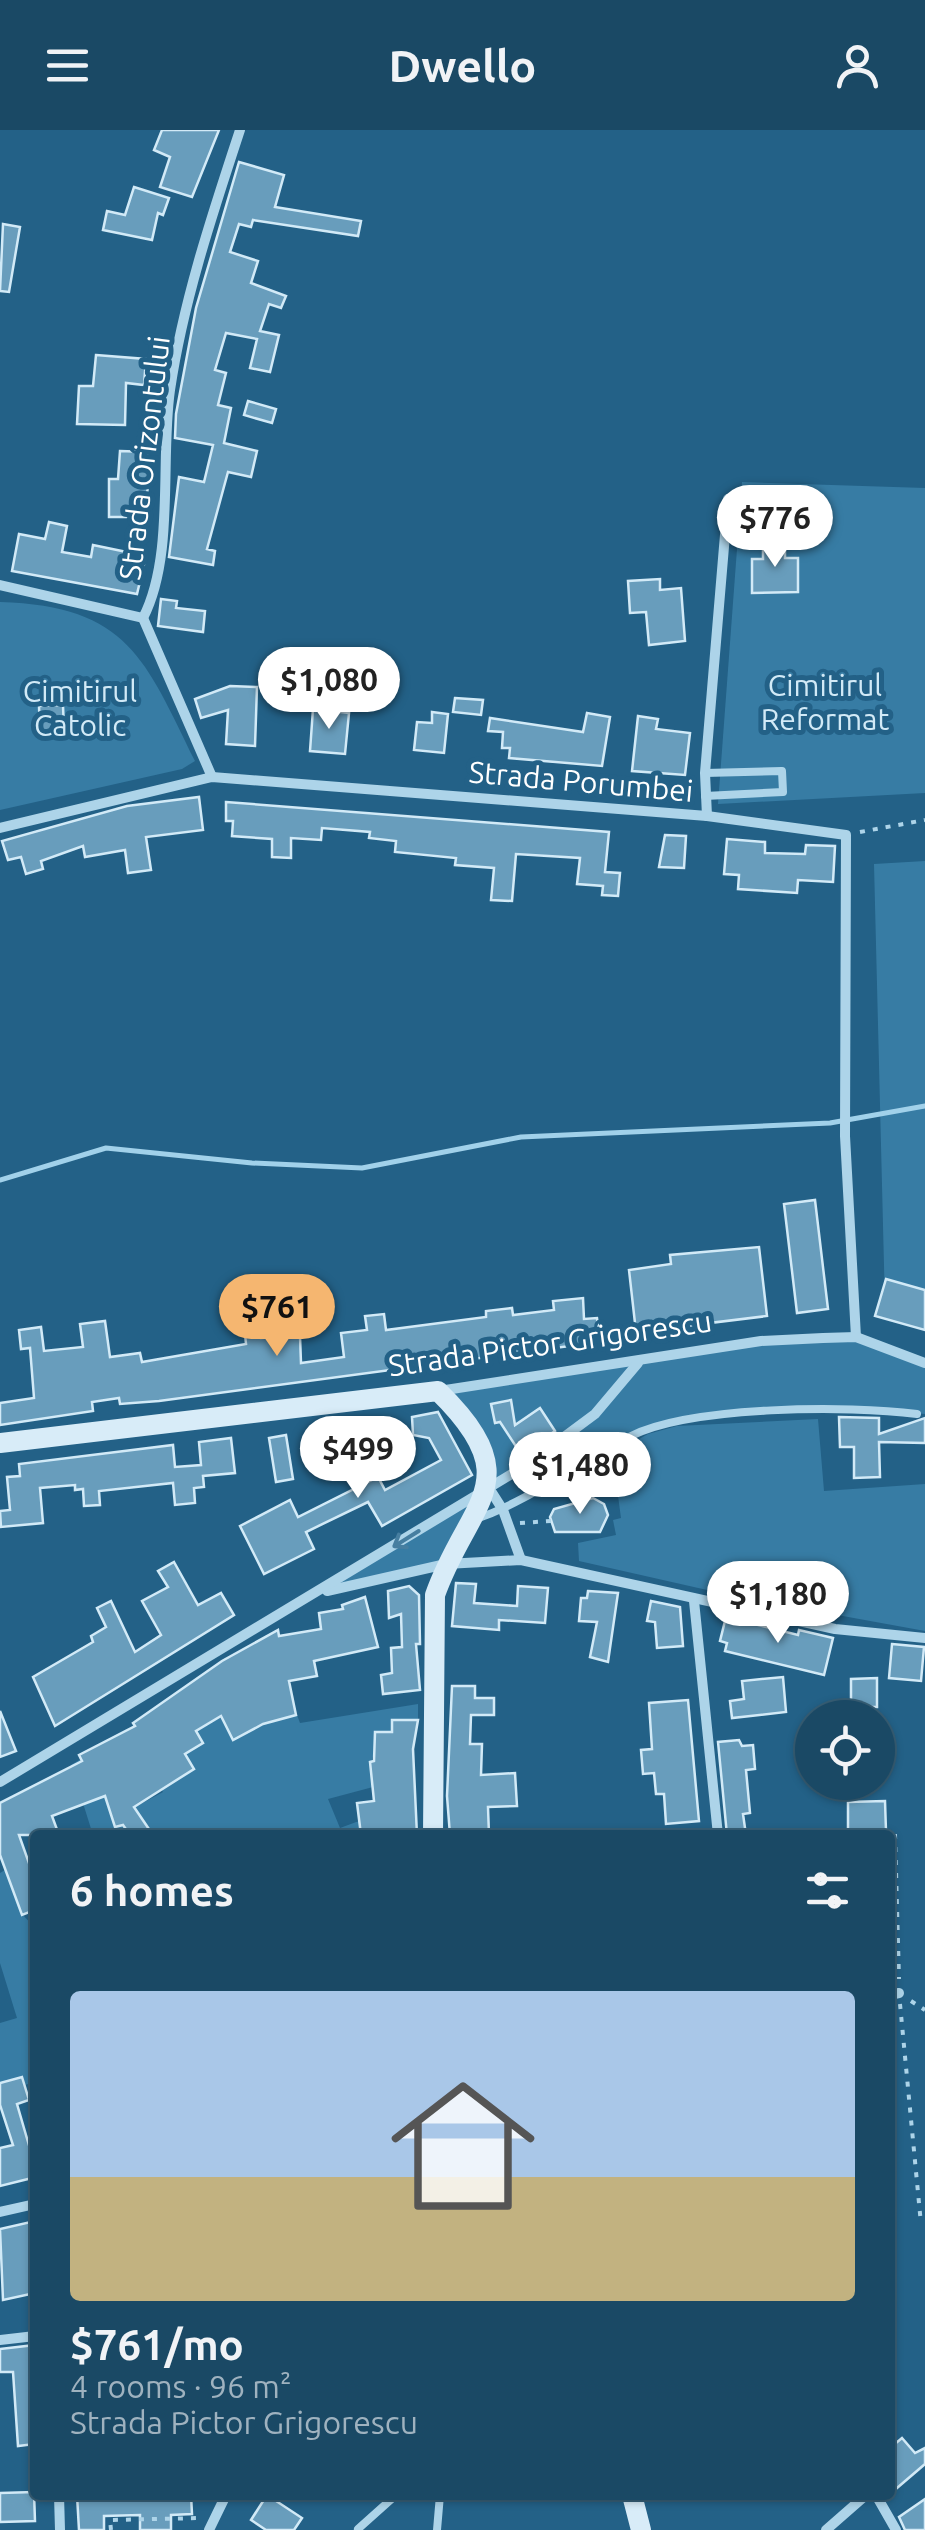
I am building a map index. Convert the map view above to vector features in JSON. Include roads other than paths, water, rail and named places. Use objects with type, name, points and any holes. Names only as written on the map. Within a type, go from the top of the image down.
[{"type":"street","name":"Strada Orizontului","points":[[144,618],[158,582],[170,393],[176,358],[206,236],[240,130]]},
{"type":"street","name":"Strada Porumbei","points":[[707,816],[706,774],[728,499]]},
{"type":"street","points":[[0,585],[144,618],[212,776]]},
{"type":"street","name":"Strada Porumbei","points":[[0,828],[212,776],[707,816],[846,834],[844,1106],[856,1337]]},
{"type":"street","name":"Strada Pictor Grigorescu","points":[[0,1443],[438,1391],[761,1342],[856,1337],[925,1363]]},
{"type":"street","points":[[0,1782],[489,1488],[595,1414],[638,1363]]},
{"type":"street","points":[[438,1391],[458,1411],[487,1459],[489,1488],[503,1510],[521,1560]]},
{"type":"street","points":[[433,1830],[436,1595],[446,1564],[489,1488]]},
{"type":"street","points":[[317,1594],[446,1564],[521,1560],[694,1601],[835,1628],[925,1638]]},
{"type":"street","points":[[694,1601],[717,1830]]},
{"type":"street","points":[[0,2212],[30,2205]]},
{"type":"street","points":[[0,2340],[30,2337]]},
{"type":"street","points":[[59,2500],[60,2530]]},
{"type":"street","points":[[209,2530],[224,2500]]},
{"type":"street","points":[[633,2500],[641,2530]]},
{"type":"street","points":[[826,2530],[860,2500]]},
{"type":"street","points":[[879,2500],[896,2530]]},
{"type":"lane","name":"Strada Porumbei","points":[[705,796],[783,792],[782,771],[706,774]]},
{"type":"lane","points":[[470,1521],[503,1510],[631,1436],[680,1420],[854,1408],[917,1414]]},
{"type":"lane","points":[[358,2529],[390,2500]]},
{"type":"lane","points":[[437,2530],[440,2500]]},
{"type":"waterway","points":[[0,1180],[106,1148],[252,1163],[362,1168],[521,1137],[830,1123],[925,1106]]},
{"type":"park label","name":"Cimitirul Reformat","points":[[825,702]]},
{"type":"park label","name":"Cimitirul Catolic","points":[[80,708]]}]
